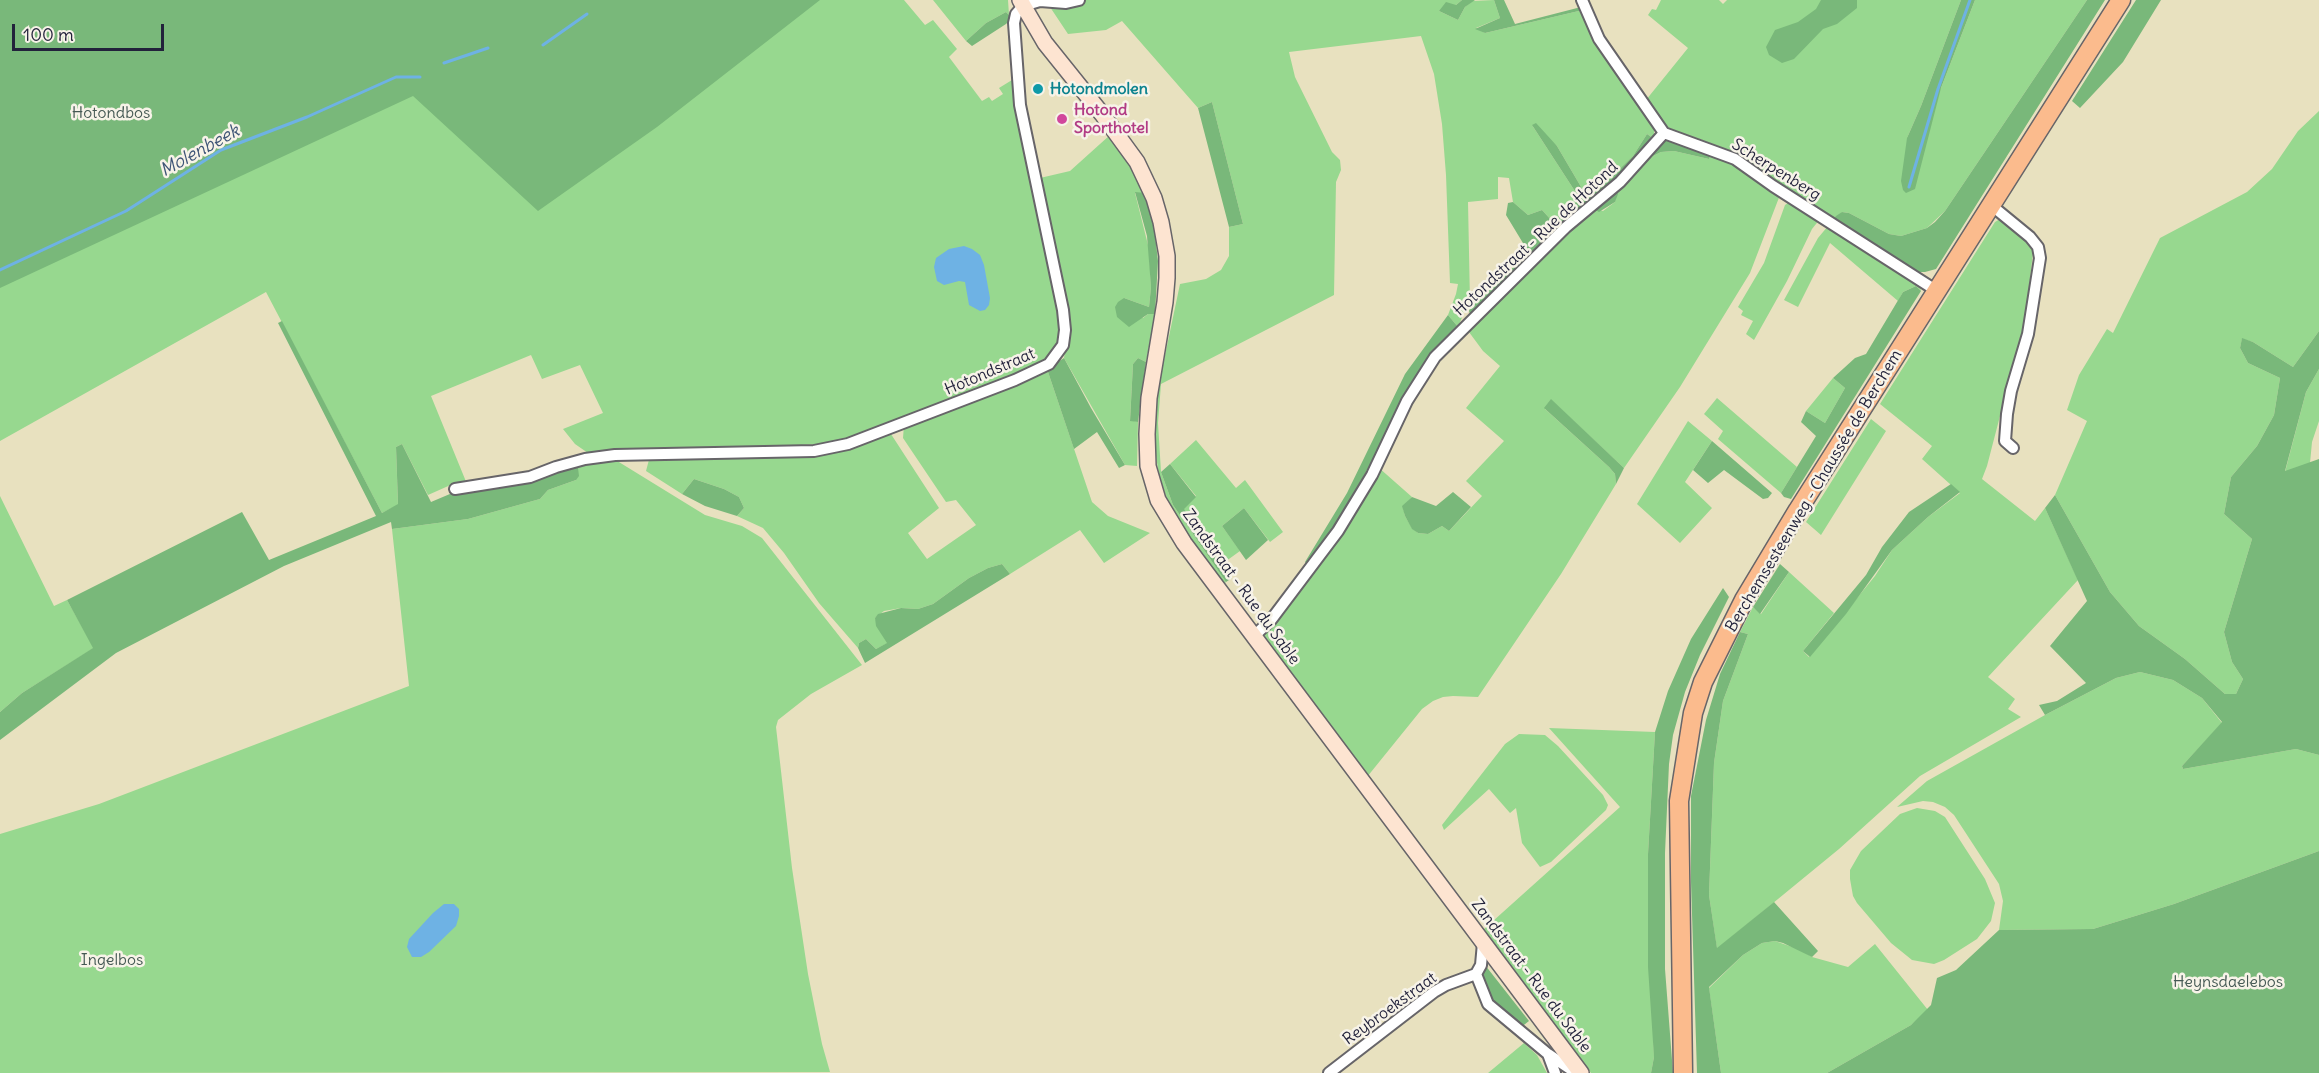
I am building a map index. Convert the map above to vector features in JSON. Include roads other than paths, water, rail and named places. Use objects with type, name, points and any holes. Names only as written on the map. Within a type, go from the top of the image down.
[{"type":"main road","name":"Berchemsesteenweg - Chaussée de Berchem","points":[[1683,1073],[1679,801],[1693,713],[1703,682],[1750,590],[2121,0]]},
{"type":"main road","name":"Zandstraat - Rue du Sable","points":[[1026,3],[1050,50],[1132,155],[1154,198],[1165,244],[1167,278],[1149,398],[1148,466],[1153,487],[1172,525],[1581,1073]]},
{"type":"street","points":[[1026,3],[1045,1],[1066,3],[1079,0]]},
{"type":"street","points":[[1582,0],[1599,39],[1664,133]]},
{"type":"street","name":"Hotondstraat","points":[[455,489],[530,477],[585,459],[615,455],[814,451],[848,444],[1037,371],[1049,364],[1063,345],[1065,330],[1063,310],[1020,105],[1014,23],[1017,14],[1026,3]]},
{"type":"street","name":"Scherpenberg","points":[[1664,133],[1735,159],[1773,186],[1937,291]]},
{"type":"street","name":"Hotondstraat - Rue de Hotond","points":[[1254,636],[1271,620],[1302,580],[1346,517],[1377,465],[1407,401],[1435,357],[1566,227],[1620,182],[1664,133]]},
{"type":"street","points":[[1991,206],[2030,237],[2038,247],[2040,258],[2028,334],[2011,390],[2007,414],[2005,441],[2013,448]]},
{"type":"street","points":[[1483,943],[1481,965],[1476,974],[1488,1004],[1548,1054],[1576,1073]]},
{"type":"street","name":"Reybroekstraat","points":[[1329,1073],[1434,992],[1476,974]]},
{"type":"street","points":[[1548,1054],[1555,1073]]},
{"type":"water","points":[[964,246],[980,255],[984,265],[990,298],[985,310],[980,311],[969,305],[965,282],[959,281],[944,285],[937,281],[934,267],[936,258],[949,249]]},
{"type":"water","points":[[444,904],[454,904],[459,909],[456,926],[429,952],[421,957],[412,957],[407,947],[409,939]]},
{"type":"waterway","points":[[1909,187],[1938,89],[1970,0]]},
{"type":"waterway","name":"Molenbeek","points":[[543,45],[587,14]]},
{"type":"waterway","name":"Molenbeek","points":[[444,63],[488,48]]},
{"type":"waterway","name":"Molenbeek","points":[[0,270],[126,211],[221,150],[307,117],[396,77],[420,77]]},
{"type":"place","name":"Hotondmolen","points":[[1038,89]]},
{"type":"place","name":"Hotond Sporthotel","points":[[1062,119]]},
{"type":"park label","name":"Hotondbos","points":[[111,113]]},
{"type":"park label","name":"Ingelbos","points":[[112,960]]},
{"type":"park label","name":"Heynsdaelebos","points":[[2228,982]]}]
